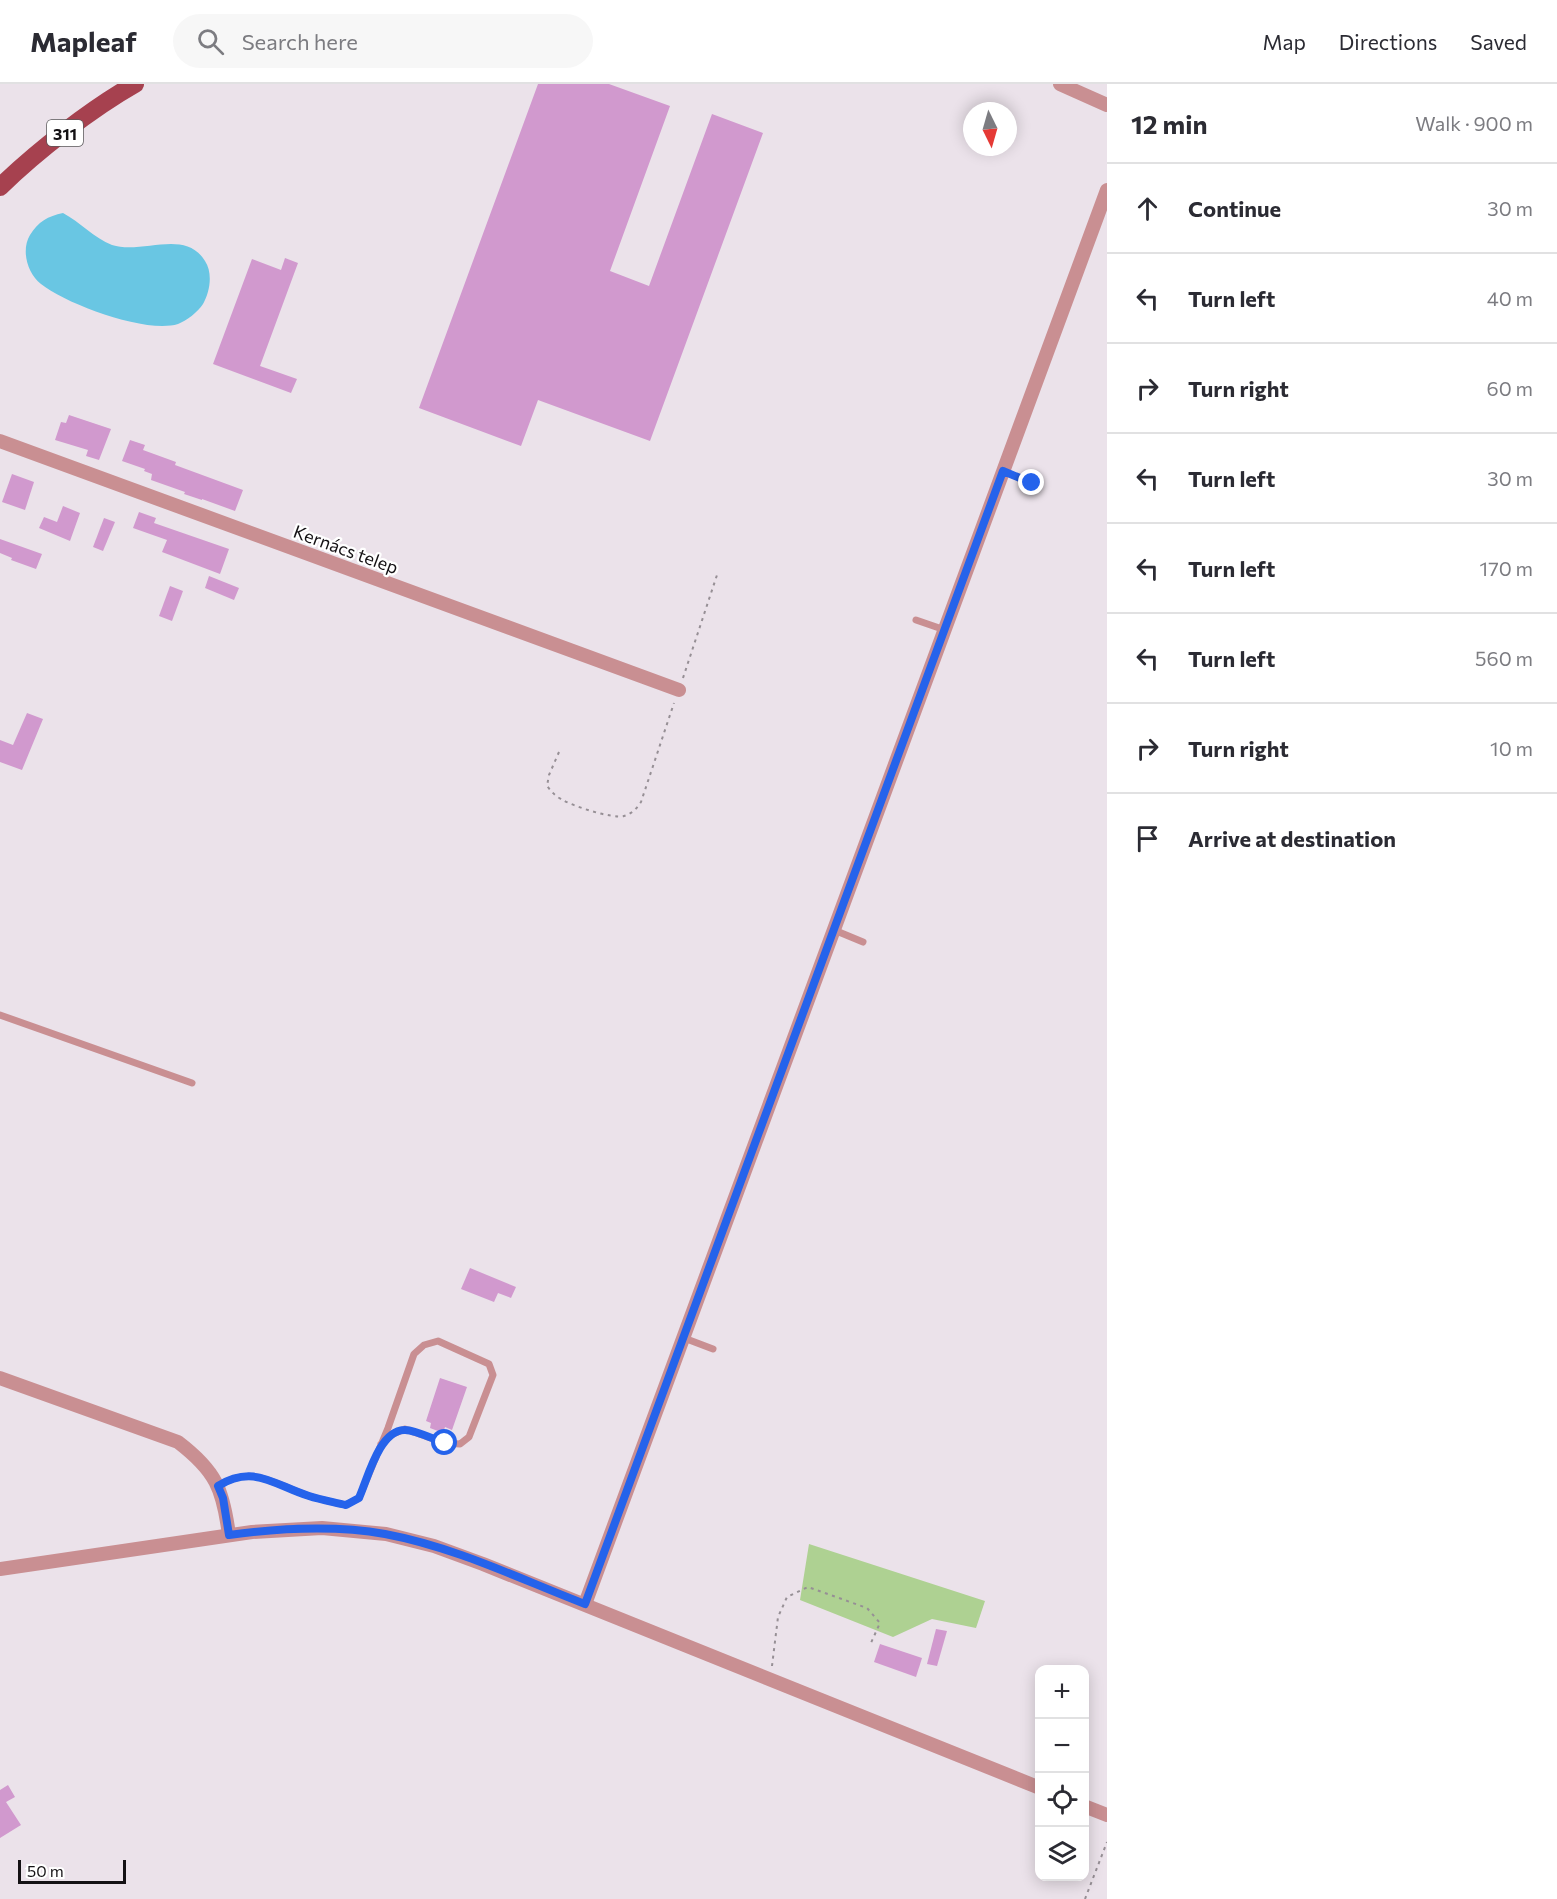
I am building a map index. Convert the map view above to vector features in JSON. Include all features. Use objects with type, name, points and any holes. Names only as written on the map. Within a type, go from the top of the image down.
[{"type":"main road","name":"311","points":[[0,187],[16,171],[75,125],[135,84]]},
{"type":"street","points":[[1060,84],[1107,105]]},
{"type":"street","points":[[585,1604],[1003,471],[1103,211],[1107,190]]},
{"type":"street","name":"Kernács telep","points":[[0,441],[679,690]]},
{"type":"street","points":[[0,1378],[178,1442],[200,1461],[218,1486],[223,1498],[229,1535]]},
{"type":"street","points":[[0,1569],[229,1535],[322,1528],[386,1534],[444,1550],[585,1604],[1035,1786]]},
{"type":"street","points":[[1089,1808],[1107,1815]]},
{"type":"lane","points":[[1003,471],[1032,483]]},
{"type":"lane","points":[[916,620],[945,630]]},
{"type":"lane","points":[[834,930],[863,942]]},
{"type":"lane","points":[[0,1014],[192,1083]]},
{"type":"lane","points":[[684,1338],[713,1349]]},
{"type":"lane","points":[[218,1486],[237,1477],[250,1475],[264,1478],[309,1496],[346,1505],[359,1498],[414,1354],[424,1345],[438,1341],[489,1364],[493,1375],[469,1437],[460,1444],[445,1443],[405,1430],[393,1434],[381,1444]]},
{"type":"path","points":[[558,752],[547,786],[562,800],[610,817],[625,816],[637,809],[717,575]]},
{"type":"path","points":[[770,1680],[778,1617],[787,1597],[808,1587],[867,1608],[880,1623],[870,1645]]},
{"type":"path","points":[[1085,1899],[1107,1842]]},
{"type":"green space","points":[[809,1544],[985,1601],[976,1628],[932,1619],[893,1637],[800,1600]]},
{"type":"water","points":[[63,213],[112,245],[136,247],[175,244],[196,251],[205,261],[210,277],[203,304],[192,316],[178,324],[147,325],[87,308],[53,292],[32,274],[27,261],[26,247],[30,235],[40,223]]},
{"type":"building","points":[[538,84],[609,84],[670,106],[610,271],[649,286],[712,114],[763,133],[650,441],[538,400],[521,446],[419,408]]},
{"type":"building","points":[[285,258],[298,263],[260,366],[297,379],[291,393],[213,364],[252,259],[281,270]]},
{"type":"building","points":[[69,415],[111,429],[99,460],[86,456],[88,450],[55,440],[61,422],[66,423]]},
{"type":"building","points":[[130,440],[145,445],[143,450],[176,462],[175,465],[243,490],[235,511],[151,480],[152,474],[144,471],[145,469],[122,461]]},
{"type":"building","points":[[12,474],[34,482],[25,510],[2,502]]},
{"type":"building","points":[[63,506],[80,513],[70,541],[39,528],[44,517],[57,522]]},
{"type":"building","points":[[139,512],[156,518],[154,523],[229,549],[220,574],[162,552],[167,540],[133,528]]},
{"type":"building","points":[[104,518],[115,522],[103,551],[93,547]]},
{"type":"building","points":[[0,539],[42,554],[36,569],[11,560],[12,558],[0,553]]},
{"type":"building","points":[[209,576],[239,588],[234,600],[205,588]]},
{"type":"building","points":[[170,586],[183,591],[172,621],[159,616]]},
{"type":"building","points":[[27,713],[43,719],[22,770],[0,762],[0,740],[13,745]]},
{"type":"building","points":[[470,1268],[516,1287],[511,1298],[498,1293],[494,1302],[461,1289]]},
{"type":"building","points":[[440,1378],[467,1387],[452,1430],[445,1427],[443,1433],[430,1428],[431,1423],[426,1421]]},
{"type":"building","points":[[936,1629],[947,1631],[937,1666],[927,1664]]},
{"type":"building","points":[[880,1644],[922,1658],[916,1677],[874,1662]]},
{"type":"building","points":[[8,1785],[15,1797],[6,1802],[21,1825],[0,1838],[0,1790]]},
{"type":"route","points":[[445,1443],[405,1430],[393,1434],[381,1444],[359,1498],[346,1505],[309,1496],[264,1478],[250,1475],[226,1481],[218,1486],[223,1498],[229,1535],[322,1528],[386,1534],[434,1546],[483,1563],[585,1604],[1003,471],[1032,483]]}]
